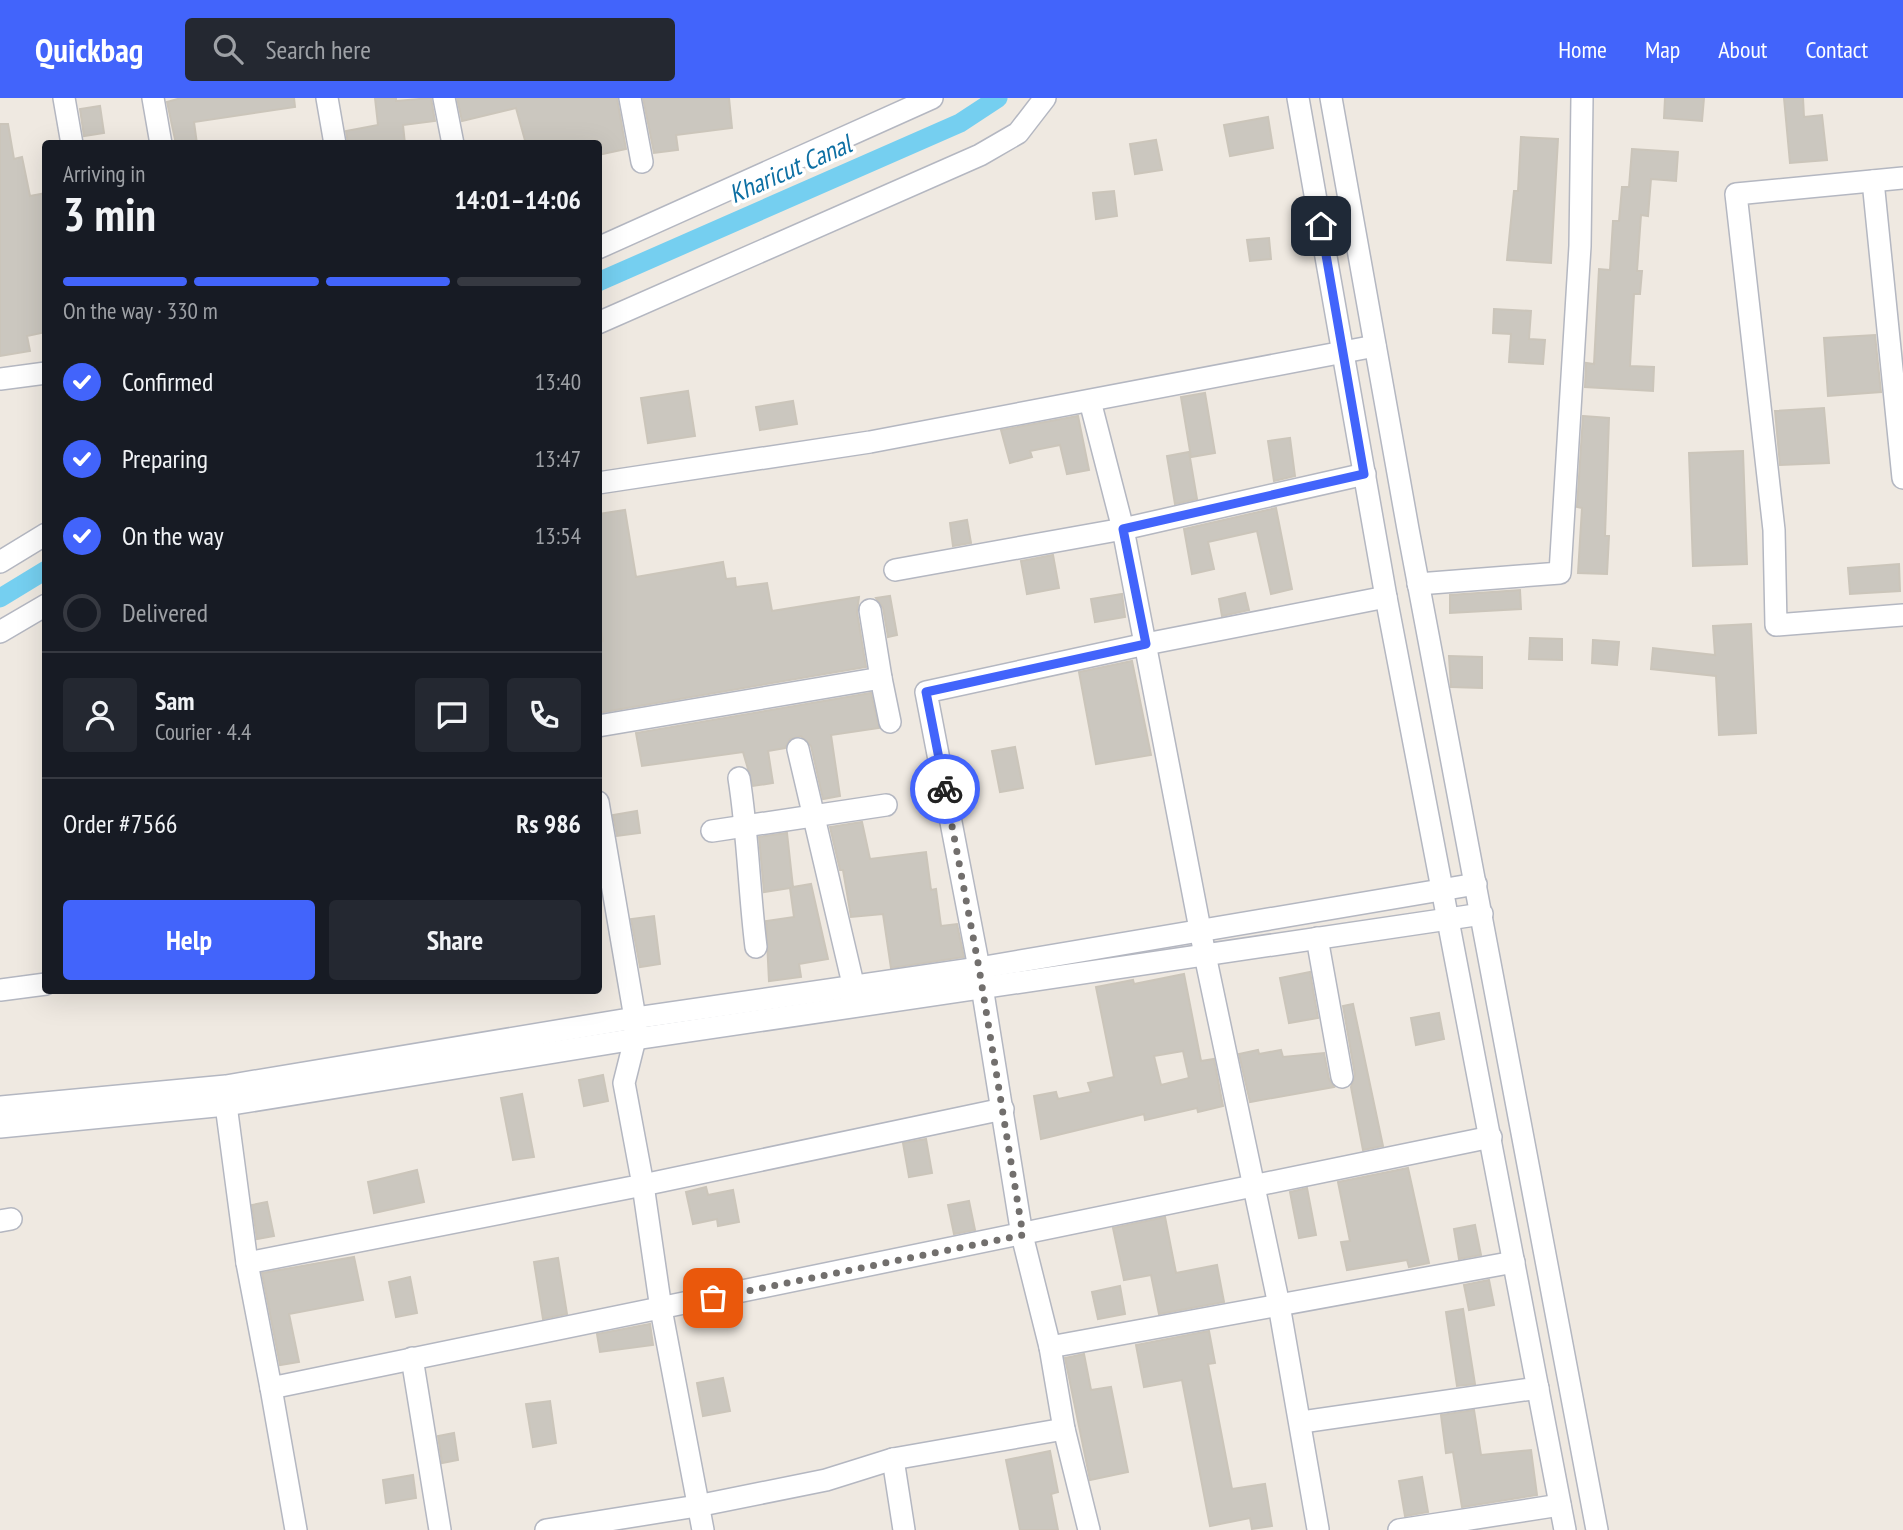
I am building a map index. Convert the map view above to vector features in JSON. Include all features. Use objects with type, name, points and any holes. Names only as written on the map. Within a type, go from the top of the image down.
[{"type":"street","points":[[64,98],[71,140]]},
{"type":"street","points":[[153,98],[160,140]]},
{"type":"street","points":[[327,98],[334,140]]},
{"type":"street","points":[[444,98],[452,140]]},
{"type":"street","points":[[630,98],[642,162]]},
{"type":"street","points":[[602,246],[932,98]]},
{"type":"street","points":[[602,321],[980,155],[1018,133],[1045,98]]},
{"type":"street","points":[[1298,98],[1386,597],[1565,1530]]},
{"type":"street","points":[[1332,98],[1418,584],[1597,1530]]},
{"type":"street","points":[[1418,584],[1560,573],[1580,246],[1582,98]]},
{"type":"street","points":[[1903,178],[1736,194],[1774,530],[1776,625],[1903,615]]},
{"type":"street","points":[[1873,181],[1903,478]]},
{"type":"street","points":[[602,482],[870,442],[1376,346]]},
{"type":"street","points":[[0,379],[42,374]]},
{"type":"street","points":[[1090,401],[1123,529],[1200,931],[1302,1422],[1318,1530]]},
{"type":"street","points":[[895,570],[1123,529],[1364,474]]},
{"type":"street","points":[[0,562],[42,536]]},
{"type":"street","points":[[1089,1530],[1064,1429],[1049,1346],[1023,1235],[981,978],[926,692],[1146,644],[1386,597]]},
{"type":"street","points":[[0,632],[42,606]]},
{"type":"street","points":[[870,610],[890,722]]},
{"type":"street","points":[[602,725],[881,678]]},
{"type":"street","points":[[798,749],[854,988]]},
{"type":"street","points":[[738,778],[745,817],[757,947]]},
{"type":"street","points":[[712,831],[815,818],[886,805]]},
{"type":"street","points":[[602,826],[635,1028],[624,1083],[643,1185],[661,1308],[703,1530]]},
{"type":"street","points":[[0,1107],[226,1086],[981,978],[1200,931],[1476,884]]},
{"type":"street","points":[[0,1127],[226,1105],[854,988],[1205,955],[1482,914]]},
{"type":"street","points":[[1317,938],[1342,1077]]},
{"type":"street","points":[[0,990],[42,985]]},
{"type":"street","points":[[226,1105],[247,1263],[296,1530]]},
{"type":"street","points":[[247,1263],[643,1185],[1003,1109]]},
{"type":"street","points":[[271,1388],[1491,1137]]},
{"type":"street","points":[[1049,1346],[1514,1262]]},
{"type":"street","points":[[412,1358],[440,1530]]},
{"type":"street","points":[[1302,1422],[1538,1388]]},
{"type":"street","points":[[547,1530],[697,1506],[826,1480],[893,1459],[1064,1429]]},
{"type":"street","points":[[893,1459],[904,1530]]},
{"type":"street","points":[[1399,1530],[1560,1505]]},
{"type":"building","points":[[181,98],[294,98],[295,107],[194,122],[196,140],[175,140],[167,102]]},
{"type":"building","points":[[375,98],[396,98],[396,101],[431,98],[435,121],[403,125],[405,140],[347,140],[346,131],[378,125]]},
{"type":"building","points":[[457,98],[617,98],[626,149],[602,154],[602,140],[525,140],[516,108],[462,121]]},
{"type":"building","points":[[643,98],[729,98],[732,128],[676,135],[678,150],[654,153]]},
{"type":"building","points":[[1665,98],[1704,98],[1702,121],[1664,118]]},
{"type":"building","points":[[1784,98],[1803,98],[1804,117],[1822,115],[1827,160],[1790,163]]},
{"type":"building","points":[[100,106],[104,133],[84,136],[80,109]]},
{"type":"building","points":[[1268,117],[1273,148],[1230,156],[1224,125]]},
{"type":"building","points":[[0,124],[8,124],[14,159],[22,157],[30,196],[42,194],[42,333],[27,336],[30,351],[0,356]]},
{"type":"building","points":[[1521,137],[1558,139],[1551,263],[1507,260],[1514,191],[1518,191]]},
{"type":"building","points":[[1156,140],[1162,170],[1135,174],[1130,144]]},
{"type":"building","points":[[1632,149],[1678,152],[1676,181],[1651,179],[1648,216],[1641,215],[1637,271],[1642,271],[1640,294],[1634,294],[1630,366],[1654,367],[1653,391],[1585,387],[1586,363],[1594,364],[1599,269],[1610,270],[1613,221],[1619,221],[1622,187],[1629,187]]},
{"type":"building","points":[[1114,191],[1117,216],[1096,219],[1093,193]]},
{"type":"building","points":[[1269,238],[1271,259],[1250,261],[1247,240]]},
{"type":"building","points":[[1494,309],[1531,311],[1529,339],[1545,340],[1543,364],[1509,362],[1511,334],[1493,333]]},
{"type":"building","points":[[1875,335],[1881,392],[1828,396],[1824,338]]},
{"type":"building","points":[[688,391],[695,436],[648,443],[641,398]]},
{"type":"building","points":[[1205,393],[1215,453],[1191,457],[1181,397]]},
{"type":"building","points":[[793,401],[797,424],[760,430],[756,407]]},
{"type":"building","points":[[1824,408],[1829,463],[1780,465],[1775,411]]},
{"type":"building","points":[[1078,416],[1089,470],[1067,474],[1060,445],[1030,451],[1032,457],[1010,463],[1001,430]]},
{"type":"building","points":[[1583,416],[1609,418],[1605,536],[1609,536],[1607,574],[1578,573],[1582,508],[1577,507]]},
{"type":"building","points":[[1290,438],[1295,476],[1274,481],[1268,441]]},
{"type":"building","points":[[1743,451],[1747,564],[1693,566],[1689,453]]},
{"type":"building","points":[[1189,452],[1197,499],[1175,504],[1167,456]]},
{"type":"building","points":[[1276,508],[1292,589],[1271,594],[1257,531],[1208,542],[1214,569],[1192,574],[1184,529]]},
{"type":"building","points":[[625,510],[636,577],[723,562],[726,579],[735,578],[736,587],[767,583],[772,611],[859,597],[857,612],[866,667],[602,712],[602,513]]},
{"type":"building","points":[[967,520],[971,543],[953,546],[950,523]]},
{"type":"building","points":[[1053,555],[1059,588],[1027,594],[1021,561]]},
{"type":"building","points":[[1899,564],[1900,591],[1850,594],[1848,568]]},
{"type":"building","points":[[1520,590],[1521,609],[1450,613],[1450,595]]},
{"type":"building","points":[[1245,593],[1249,610],[1222,616],[1219,599]]},
{"type":"building","points":[[1122,594],[1125,617],[1095,622],[1091,599]]},
{"type":"building","points":[[890,596],[897,635],[888,637],[883,608],[876,598]]},
{"type":"building","points":[[1751,624],[1756,733],[1719,735],[1716,676],[1651,669],[1653,648],[1715,655],[1713,626]]},
{"type":"building","points":[[1530,638],[1562,639],[1562,660],[1529,659]]},
{"type":"building","points":[[1593,640],[1619,642],[1617,665],[1592,663]]},
{"type":"building","points":[[1449,656],[1482,657],[1482,688],[1451,687]]},
{"type":"building","points":[[1132,661],[1151,755],[1096,764],[1079,672]]},
{"type":"building","points":[[871,693],[879,728],[831,735],[840,796],[823,799],[811,746],[801,736],[790,739],[785,748],[768,751],[773,783],[753,786],[743,752],[642,766],[636,733]]},
{"type":"building","points":[[1015,747],[1023,788],[1000,792],[992,751]]},
{"type":"building","points":[[637,811],[640,833],[617,836],[613,815]]},
{"type":"building","points":[[862,822],[870,859],[926,852],[931,890],[936,889],[941,926],[957,924],[964,957],[891,968],[883,914],[851,917],[843,870],[840,870],[830,827]]},
{"type":"building","points":[[787,833],[793,887],[811,884],[828,959],[799,964],[801,977],[769,981],[766,921],[794,917],[790,888],[764,892],[759,837]]},
{"type":"building","points":[[654,916],[660,964],[640,967],[631,919]]},
{"type":"building","points":[[1310,972],[1318,1018],[1289,1023],[1280,978]]},
{"type":"building","points":[[1184,974],[1201,1061],[1214,1059],[1223,1106],[1198,1112],[1197,1108],[1145,1120],[1144,1114],[1041,1139],[1034,1096],[1056,1092],[1058,1099],[1091,1092],[1088,1083],[1114,1077],[1096,987],[1133,980],[1134,984]],"holes":[[[1183,1051],[1189,1078],[1161,1085],[1154,1056]]]},
{"type":"building","points":[[1353,1004],[1383,1146],[1363,1150],[1351,1087],[1355,1075],[1343,1006]]},
{"type":"building","points":[[1439,1013],[1444,1039],[1416,1045],[1411,1018]]},
{"type":"building","points":[[1258,1050],[1259,1054],[1281,1050],[1283,1057],[1324,1053],[1329,1079],[1334,1087],[1250,1102],[1239,1054]]},
{"type":"building","points":[[603,1075],[608,1101],[584,1106],[579,1080]]},
{"type":"building","points":[[522,1094],[534,1157],[513,1160],[501,1098]]},
{"type":"building","points":[[926,1139],[932,1173],[909,1177],[903,1143]]},
{"type":"building","points":[[1408,1168],[1429,1263],[1409,1267],[1407,1260],[1347,1270],[1341,1242],[1350,1241],[1338,1182]]},
{"type":"building","points":[[417,1170],[424,1202],[374,1213],[368,1182]]},
{"type":"building","points":[[706,1187],[708,1195],[733,1190],[739,1222],[718,1226],[717,1219],[693,1224],[686,1192]]},
{"type":"building","points":[[1307,1188],[1316,1235],[1299,1238],[1290,1192]]},
{"type":"building","points":[[969,1201],[975,1230],[954,1234],[948,1205]]},
{"type":"building","points":[[267,1202],[274,1236],[257,1239],[252,1205]]},
{"type":"building","points":[[1165,1217],[1176,1273],[1217,1265],[1224,1302],[1159,1314],[1151,1275],[1124,1280],[1113,1228]]},
{"type":"building","points":[[1475,1225],[1481,1255],[1459,1259],[1454,1229]]},
{"type":"building","points":[[354,1257],[363,1300],[289,1314],[299,1362],[280,1365],[262,1273]]},
{"type":"building","points":[[558,1258],[567,1314],[543,1319],[534,1262]]},
{"type":"building","points":[[410,1277],[417,1313],[396,1317],[389,1282]]},
{"type":"building","points":[[1489,1280],[1494,1305],[1469,1310],[1464,1285]]},
{"type":"building","points":[[1120,1286],[1125,1314],[1098,1319],[1092,1292]]},
{"type":"building","points":[[1463,1309],[1475,1384],[1457,1386],[1446,1312]]},
{"type":"building","points":[[650,1324],[653,1345],[600,1352],[597,1334]]},
{"type":"building","points":[[1209,1331],[1215,1363],[1208,1364],[1232,1489],[1265,1484],[1272,1526],[1252,1529],[1250,1518],[1210,1526],[1182,1380],[1144,1387],[1136,1345]]},
{"type":"building","points":[[1084,1354],[1091,1390],[1111,1387],[1128,1472],[1090,1480],[1065,1358]]},
{"type":"building","points":[[723,1378],[730,1411],[703,1416],[697,1383]]},
{"type":"building","points":[[550,1401],[556,1443],[533,1447],[526,1404]]},
{"type":"building","points":[[1474,1410],[1481,1455],[1531,1450],[1537,1495],[1462,1507],[1453,1452],[1446,1453],[1441,1415]]},
{"type":"building","points":[[454,1433],[458,1460],[442,1463],[438,1436]]},
{"type":"building","points":[[1050,1451],[1058,1492],[1051,1494],[1058,1530],[1020,1530],[1006,1460]]},
{"type":"building","points":[[413,1475],[416,1498],[386,1503],[383,1480]]},
{"type":"building","points":[[1422,1477],[1428,1512],[1405,1516],[1399,1481]]},
{"type":"waterway","name":"Kharicut Canal","points":[[602,280],[960,123],[998,98]]},
{"type":"waterway","name":"Kharicut Canal","points":[[0,598],[42,572]]},
{"type":"way so far","points":[[713,1298],[1023,1235],[979,968],[945,789]]},
{"type":"route","points":[[945,789],[926,692],[1146,644],[1123,529],[1364,474],[1321,226]]}]
